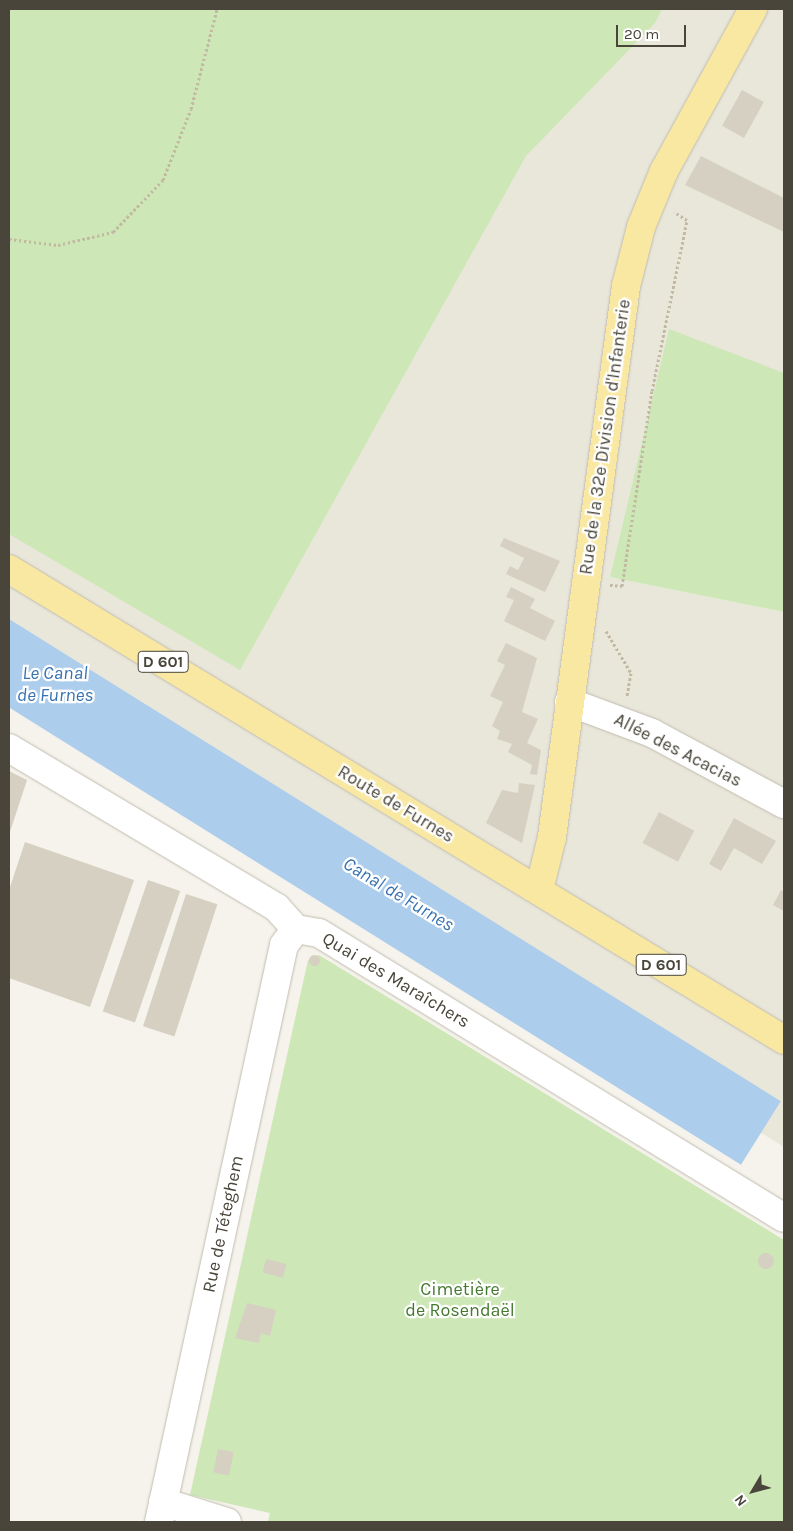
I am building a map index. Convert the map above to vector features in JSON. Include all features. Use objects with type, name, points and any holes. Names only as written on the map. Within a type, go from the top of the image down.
[{"type":"main road","name":"Rue de la 32e Division d'Infanterie","points":[[538,890],[549,857],[617,330],[652,199],[672,154],[753,9]]},
{"type":"main road","name":"Route de Furnes","points":[[9,569],[784,1040]]},
{"type":"street","name":"Allée des Acacias","points":[[569,702],[618,717],[784,804]]},
{"type":"street","points":[[9,748],[272,904],[296,930]]},
{"type":"street","name":"Quai des Maraîchers","points":[[296,930],[319,933],[784,1218]]},
{"type":"street","name":"Rue de Téteghem","points":[[161,1512],[284,945],[296,930]]},
{"type":"street","points":[[161,1512],[228,1522]]},
{"type":"path","points":[[9,239],[58,244],[112,232],[163,180],[191,109],[217,9]]},
{"type":"path","points":[[601,584],[622,586],[652,391],[688,220],[652,199]]},
{"type":"path","points":[[579,620],[602,624],[631,673],[632,685],[618,717]]},
{"type":"shaded area","points":[[9,9],[784,9],[784,373],[669,330],[610,577],[784,612],[784,1147],[9,675]]},
{"type":"green space","points":[[9,9],[662,9],[655,23],[526,156],[240,670],[9,534]]},
{"type":"green space","points":[[669,329],[784,373],[784,612],[610,577]]},
{"type":"green space","name":"Cimetière de Rosendaël","points":[[319,955],[784,1240],[784,1522],[268,1522],[270,1513],[190,1495],[308,960]]},
{"type":"water","name":"Le Canal de Furnes","points":[[9,619],[781,1101],[741,1165],[9,707]]},
{"type":"building","points":[[742,90],[764,102],[744,138],[722,126]]},
{"type":"building","points":[[701,156],[784,198],[784,232],[685,185]]},
{"type":"building","points":[[504,538],[560,561],[545,592],[506,574],[510,566],[518,570],[524,558],[500,546]]},
{"type":"building","points":[[511,587],[535,599],[530,608],[555,621],[545,641],[504,621],[514,600],[506,597]]},
{"type":"building","points":[[506,643],[537,658],[522,712],[538,719],[527,743],[541,750],[537,775],[530,774],[532,765],[508,752],[512,744],[497,739],[500,731],[492,726],[503,702],[490,696],[505,665],[497,661]]},
{"type":"building","points":[[9,771],[27,780],[9,835]]},
{"type":"building","points":[[519,783],[535,785],[522,843],[486,823],[502,790],[518,793]]},
{"type":"building","points":[[659,812],[694,831],[678,862],[643,843]]},
{"type":"building","points":[[734,818],[776,841],[762,864],[734,848],[721,871],[709,864]]},
{"type":"building","points":[[25,842],[134,880],[90,1007],[9,978],[9,890]]},
{"type":"building","points":[[148,880],[180,891],[135,1022],[103,1011]]},
{"type":"building","points":[[781,890],[784,892],[784,911],[773,905]]},
{"type":"building","points":[[186,894],[217,904],[174,1036],[143,1026]]},
{"type":"building","points":[[314,954],[320,960],[314,966],[308,960]]},
{"type":"building","points":[[766,1253],[772,1255],[774,1261],[772,1267],[766,1269],[760,1267],[758,1261],[760,1255]]},
{"type":"building","points":[[266,1259],[286,1264],[283,1278],[263,1273]]},
{"type":"building","points":[[247,1303],[276,1310],[270,1336],[261,1333],[259,1343],[235,1338]]},
{"type":"building","points":[[218,1449],[234,1452],[229,1476],[213,1473]]},
{"type":"water label","name":"Canal de Furnes","points":[[398,895]]}]
